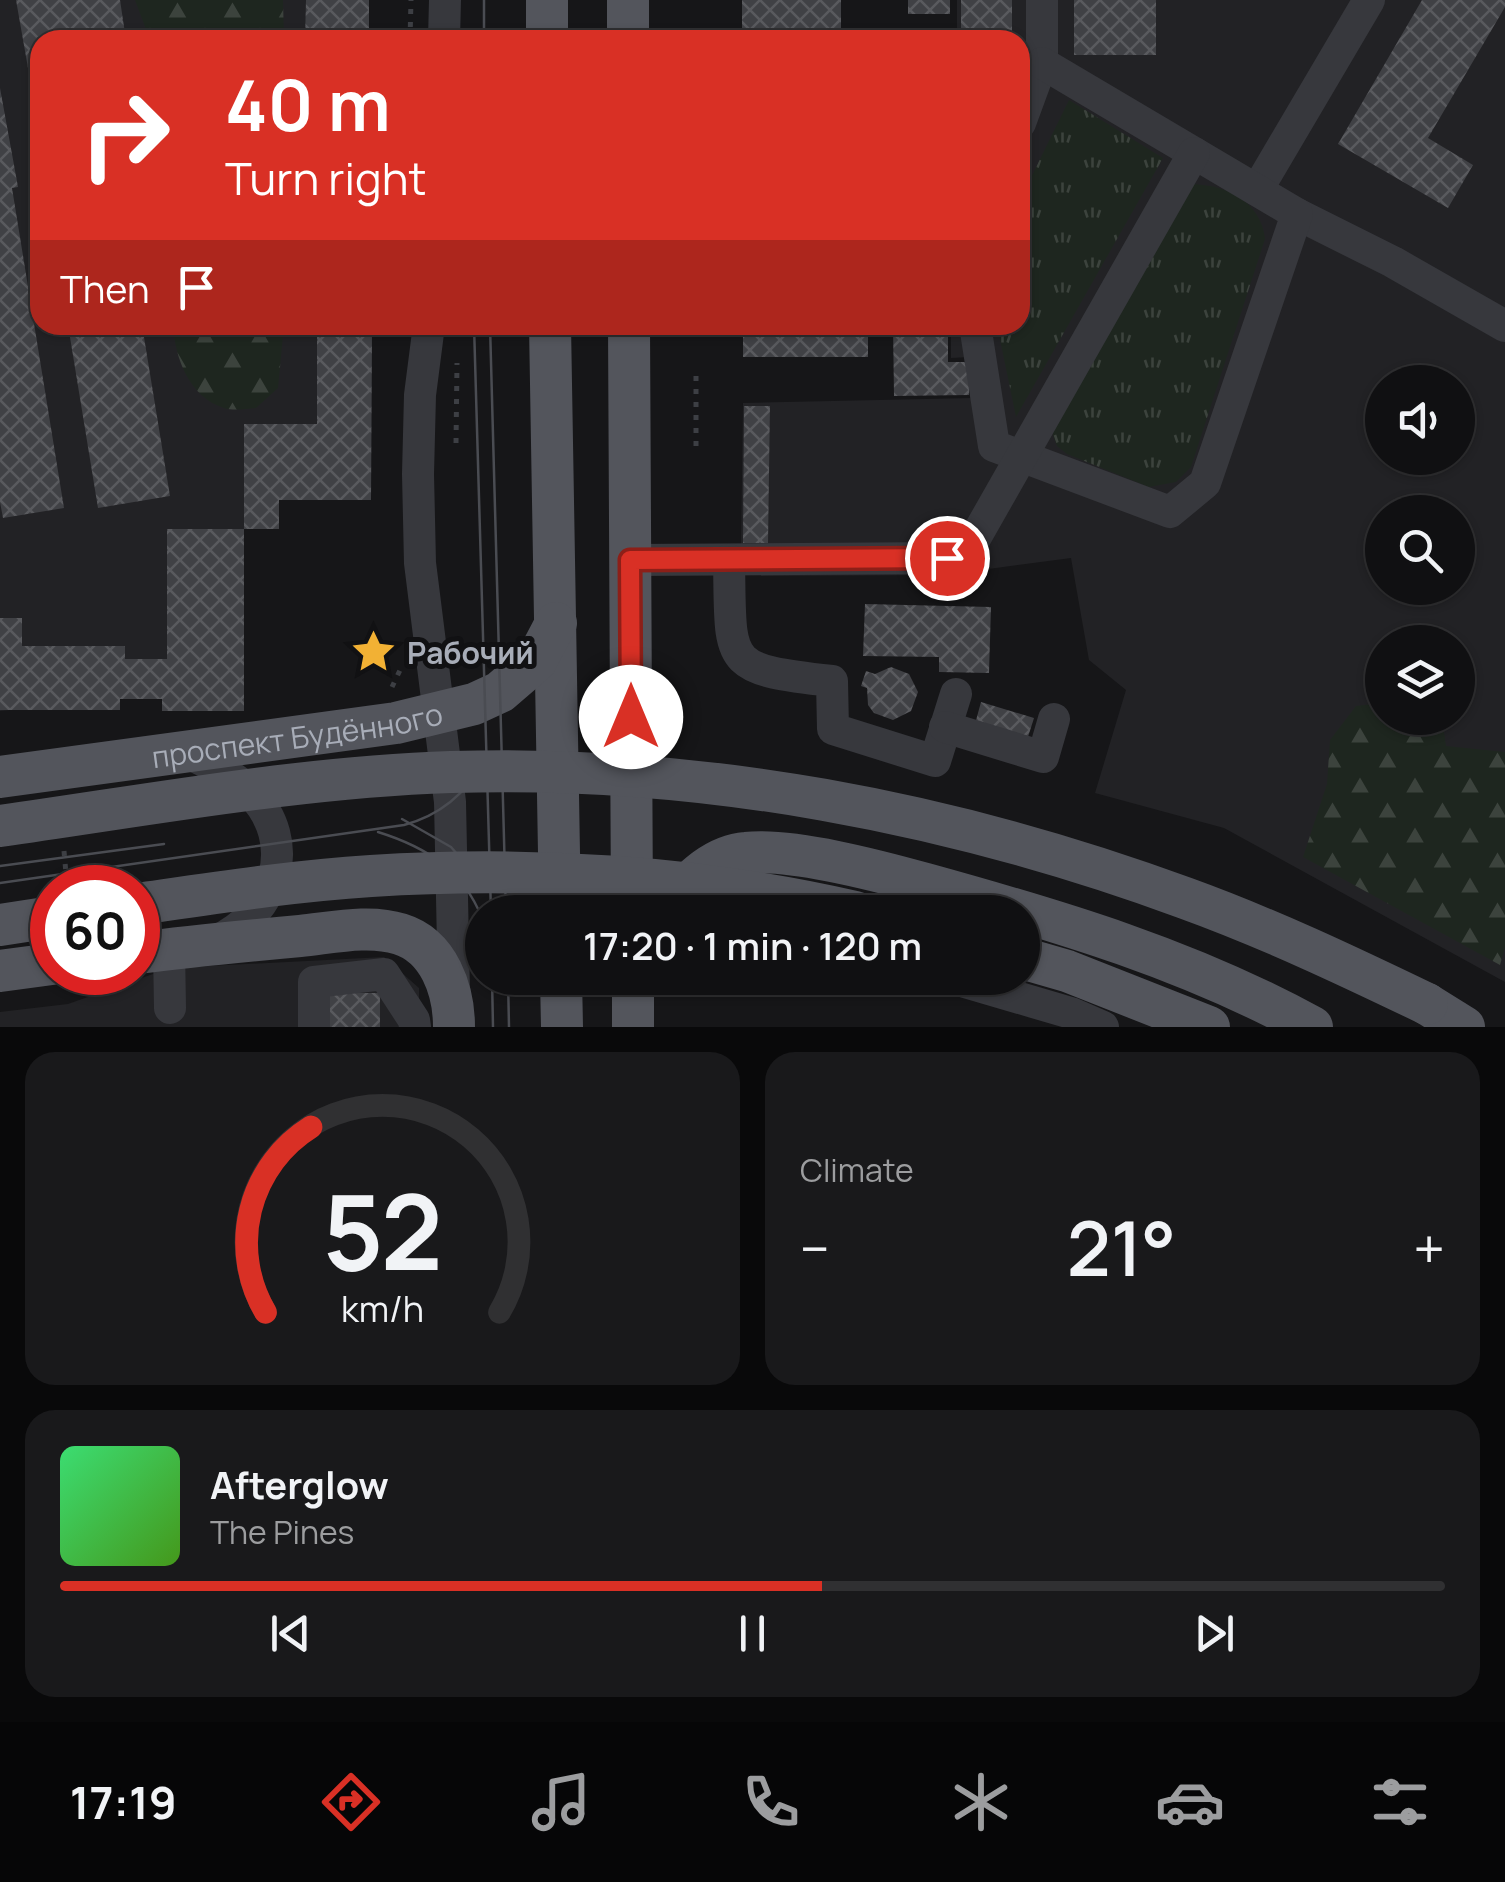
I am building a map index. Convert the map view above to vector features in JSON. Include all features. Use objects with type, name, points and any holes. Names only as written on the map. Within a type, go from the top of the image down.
[{"type":"main road","points":[[547,0],[547,30]]},
{"type":"main road","points":[[628,0],[628,30]]},
{"type":"main road","points":[[550,335],[560,895]]},
{"type":"main road","points":[[629,335],[632,895]]},
{"type":"main road","name":"проспект Будённого","points":[[0,777],[396,723],[474,704],[500,692],[536,661],[556,622]]},
{"type":"main road","points":[[0,826],[339,779],[452,772],[610,773],[755,788],[884,811],[997,838],[1184,897],[1312,949],[1427,1004],[1464,1027]]},
{"type":"main road","points":[[678,895],[711,864],[745,853],[859,867],[912,895]]},
{"type":"main road","points":[[160,901],[371,876],[477,874],[608,876],[767,895]]},
{"type":"main road","points":[[0,925],[30,920]]},
{"type":"main road","points":[[1040,922],[1097,933],[1202,972],[1312,1027]]},
{"type":"main road","points":[[171,949],[361,930],[400,934],[423,945],[440,966],[454,1014]]},
{"type":"main road","points":[[1040,964],[1209,1027]]},
{"type":"main road","points":[[0,971],[30,967]]},
{"type":"main road","points":[[561,995],[562,1027]]},
{"type":"main road","points":[[633,995],[633,1027]]},
{"type":"street","points":[[444,30],[445,0]]},
{"type":"street","points":[[1030,96],[1042,64],[1042,0]]},
{"type":"street","points":[[1258,190],[1369,0]]},
{"type":"street","points":[[1042,64],[1296,214],[1394,262],[1505,326]]},
{"type":"street","points":[[630,560],[947,558],[970,547],[1194,153]]},
{"type":"street","points":[[977,335],[994,446],[1170,512],[1205,483],[1296,214]]},
{"type":"street","points":[[427,335],[420,394],[420,563],[450,802],[454,1014]]},
{"type":"street","points":[[729,560],[735,651],[749,666],[770,674],[832,681],[833,729],[935,761],[956,694]]},
{"type":"street","points":[[945,726],[1043,757],[1054,719]]},
{"type":"street","points":[[170,1008],[171,949],[237,931],[262,906],[275,873],[276,843],[260,804],[220,769],[183,751]]},
{"type":"street","points":[[314,1027],[314,982],[384,974],[414,1020],[414,1027]]},
{"type":"street","points":[[1009,995],[1103,1027]]},
{"type":"path","points":[[410,0],[410,30]]},
{"type":"path","points":[[696,376],[696,450]]},
{"type":"path","points":[[456,389],[456,443]]},
{"type":"path","points":[[387,696],[403,668],[401,648]]},
{"type":"shaded area","points":[[0,0],[369,0],[369,30],[30,30],[30,335],[372,335],[371,500],[279,500],[279,529],[244,529],[244,711],[162,711],[162,699],[121,699],[0,711]]},
{"type":"shaded area","points":[[957,0],[1505,0],[1505,982],[1224,828],[1095,793],[1126,690],[1089,660],[1071,558],[944,575],[761,576],[761,547],[741,546],[743,403],[972,398],[970,357],[951,358],[951,335],[1030,335],[1030,30],[957,30]]},
{"type":"shaded area","points":[[384,957],[419,988],[419,1027],[0,1027],[0,1012],[68,1004],[94,995],[160,995],[160,972]]},
{"type":"green space","points":[[135,0],[283,0],[284,30],[146,30]]},
{"type":"green space","points":[[1069,100],[1163,158],[1016,417],[999,335],[1030,335],[1030,180]]},
{"type":"green space","points":[[1192,184],[1218,188],[1240,198],[1257,215],[1265,239],[1191,467],[1176,482],[1149,487],[1067,454],[1057,446],[1051,430]]},
{"type":"green space","points":[[175,335],[283,335],[278,388],[256,408],[224,408],[193,386]]},
{"type":"green space","points":[[1365,705],[1365,735],[1444,735],[1446,746],[1505,752],[1505,947],[1500,965],[1303,857],[1327,784],[1330,740],[1356,706]]},
{"type":"building","points":[[16,0],[120,0],[124,30],[30,30],[30,79]]},
{"type":"building","points":[[306,0],[369,0],[369,30],[305,30]]},
{"type":"building","points":[[742,0],[841,0],[841,30],[742,30]]},
{"type":"building","points":[[908,0],[950,0],[950,14],[908,14]]},
{"type":"building","points":[[961,0],[1012,0],[1012,30],[961,30]]},
{"type":"building","points":[[1074,0],[1156,0],[1156,55],[1074,55]]},
{"type":"building","points":[[1422,0],[1505,0],[1505,7],[1428,138],[1473,165],[1448,208],[1338,144]]},
{"type":"building","points":[[0,88],[18,187],[12,188],[30,299],[30,335],[36,335],[64,508],[3,518]]},
{"type":"building","points":[[70,335],[144,335],[170,496],[98,508]]},
{"type":"building","points":[[317,335],[372,335],[371,500],[279,500],[279,529],[244,529],[244,424],[317,424]]},
{"type":"building","points":[[743,335],[868,335],[868,357],[743,357]]},
{"type":"building","points":[[893,335],[948,335],[948,362],[969,362],[969,395],[894,396]]},
{"type":"building","points":[[744,406],[770,406],[768,543],[743,543]]},
{"type":"building","points":[[167,529],[244,529],[244,711],[162,711],[162,699],[120,699],[120,710],[0,710],[0,618],[22,618],[22,646],[125,646],[125,659],[167,659]]},
{"type":"building","points":[[865,604],[991,607],[989,673],[939,672],[939,657],[863,656]]},
{"type":"building","points":[[891,667],[909,674],[918,692],[911,711],[893,720],[874,713],[868,705],[867,688],[861,686],[866,671],[875,674]]},
{"type":"building","points":[[981,702],[1034,718],[1027,740],[975,724]]},
{"type":"building","points":[[325,993],[380,993],[380,1027],[324,1027]]},
{"type":"tram line","points":[[484,0],[484,30]]},
{"type":"tram line","points":[[474,335],[491,895]]},
{"type":"tram line","points":[[490,335],[506,895]]},
{"type":"tram line","points":[[0,883],[404,825],[430,815],[452,800],[485,758]]},
{"type":"tram line","points":[[402,819],[451,847],[489,891]]},
{"type":"tram line","points":[[378,832],[427,853],[453,874],[470,895]]},
{"type":"tram line","points":[[0,866],[164,844]]},
{"type":"tram line","points":[[492,995],[493,1027]]},
{"type":"tram line","points":[[508,995],[509,1027]]},
{"type":"place","name":"Рабочий","points":[[374,652]]},
{"type":"route","points":[[631,717],[630,560],[947,558]]}]
